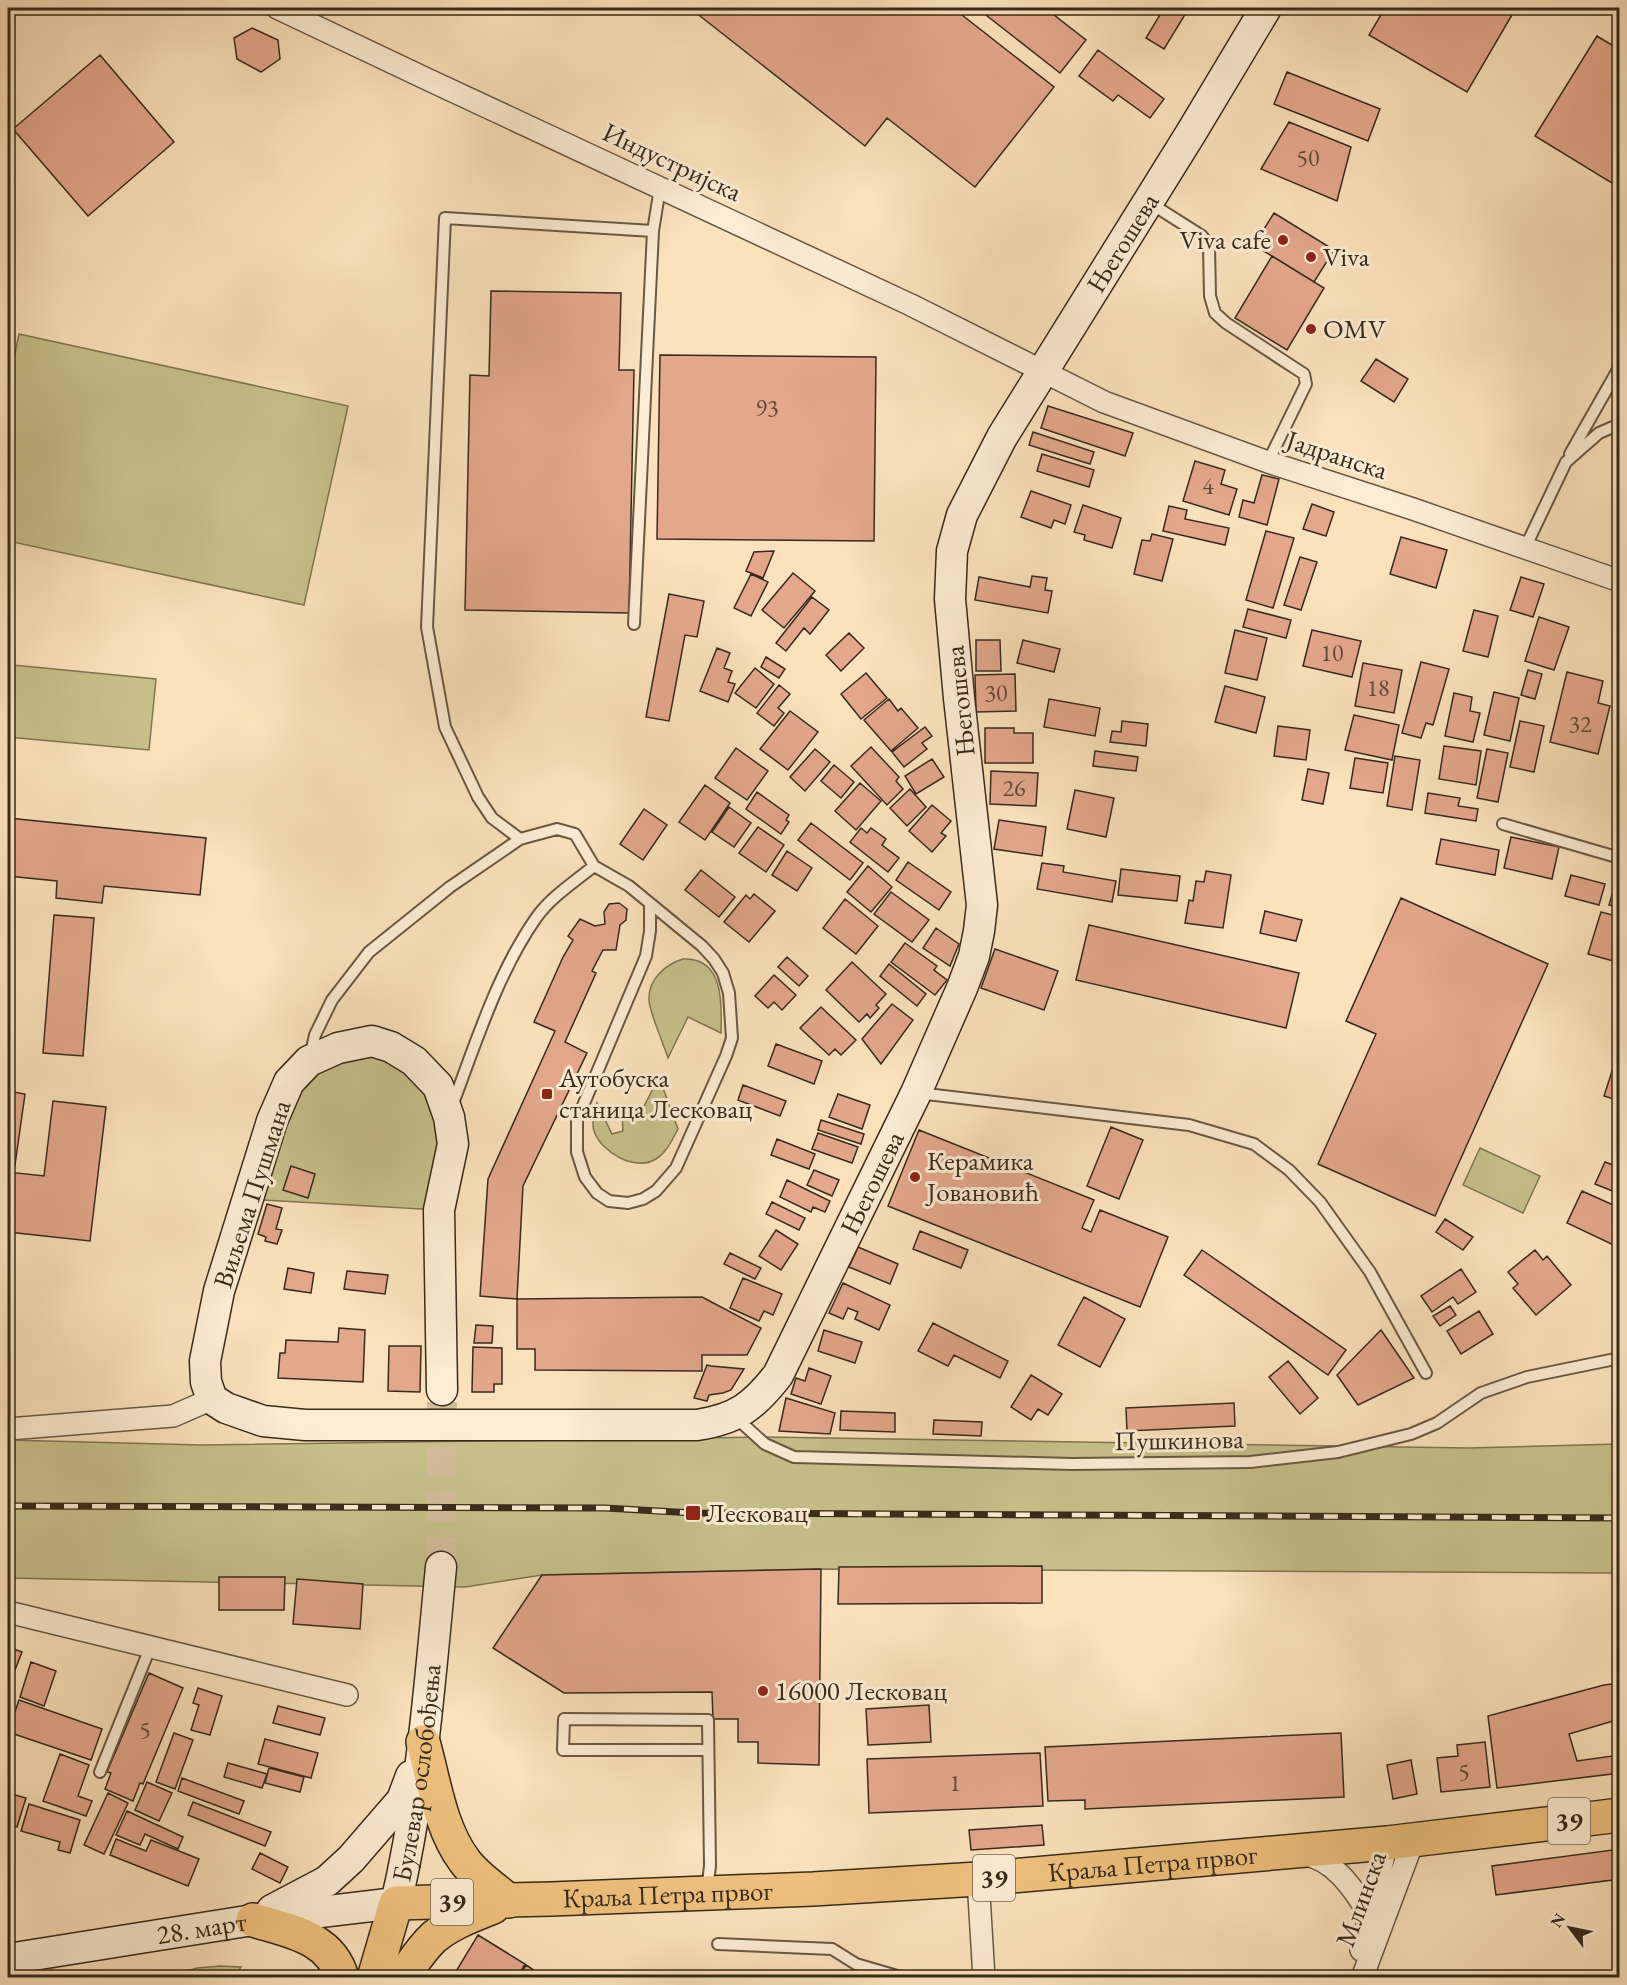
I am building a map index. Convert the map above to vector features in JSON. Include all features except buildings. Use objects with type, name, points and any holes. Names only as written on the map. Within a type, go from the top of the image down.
[{"type":"main road","points":[[402,1977],[435,1936],[464,1919],[508,1901],[465,1862],[453,1843],[423,1742]]},
{"type":"main road","name":"Краља Петра првог","points":[[396,1903],[813,1889],[978,1879],[1401,1841],[1620,1815]]},
{"type":"main road","name":"Булевар ослобођења","points":[[374,1977],[396,1903]]},
{"type":"main road","points":[[253,1920],[312,1938],[334,1957],[342,1977]]},
{"type":"street","name":"Индустријска","points":[[277,8],[911,305],[1042,372]]},
{"type":"street","name":"Његошева","points":[[734,1416],[754,1403],[778,1375],[916,1093],[974,956],[982,905],[951,610],[952,551],[962,515],[1002,437],[1266,8]]},
{"type":"street","name":"Јадранска","points":[[1042,372],[1104,402],[1268,462],[1413,508],[1620,581]]},
{"type":"street","name":"Виљема Пушмана","points":[[212,1399],[206,1382],[205,1361],[219,1291],[272,1120],[289,1082],[309,1061],[338,1048],[372,1041],[392,1047],[414,1061],[438,1086],[449,1117],[453,1144],[439,1209],[442,1390]]},
{"type":"street","points":[[8,1429],[173,1416],[212,1399],[225,1408],[263,1421],[305,1425],[698,1425],[719,1422],[734,1416]]},
{"type":"street","name":"Булевар ослобођења","points":[[396,1903],[407,1858],[423,1742],[441,1567]]},
{"type":"street","points":[[8,1612],[347,1695]]},
{"type":"street","points":[[253,1920],[327,1881],[351,1859],[402,1800],[423,1742]]},
{"type":"street","points":[[1357,1977],[1356,1969],[1369,1914],[1401,1841]]},
{"type":"street","name":"Млинска","points":[[1362,1977],[1401,1841]]},
{"type":"street","points":[[1280,1851],[1307,1855],[1328,1864],[1343,1876],[1369,1914]]},
{"type":"street","points":[[978,1879],[984,1977]]},
{"type":"street","name":"28. март","points":[[8,1959],[253,1920],[396,1903]]},
{"type":"lane","points":[[634,624],[653,231],[660,188]]},
{"type":"lane","points":[[1147,202],[1202,236],[1209,245],[1210,296],[1215,313],[1226,323],[1304,374],[1306,384],[1268,462]]},
{"type":"lane","points":[[520,839],[492,818],[478,797],[445,727],[428,627],[445,218],[653,231]]},
{"type":"lane","points":[[1525,548],[1566,462],[1620,366]]},
{"type":"lane","points":[[1566,462],[1599,434],[1620,424]]},
{"type":"lane","points":[[1503,824],[1620,858]]},
{"type":"lane","points":[[309,1061],[315,1035],[332,1000],[369,952],[450,887],[520,839],[557,829],[575,834],[594,866],[629,886],[702,946],[723,973],[729,993],[732,1038],[726,1056],[676,1168],[656,1191],[643,1199],[628,1203],[609,1201],[597,1193],[585,1177],[577,1152],[577,1120],[646,956],[650,931],[650,904]]},
{"type":"lane","points":[[449,1117],[505,973],[537,917],[556,896],[594,866]]},
{"type":"lane","points":[[916,1093],[1189,1125],[1254,1144],[1289,1170],[1320,1202],[1370,1272],[1426,1373]]},
{"type":"lane","name":"Пушкинова","points":[[734,1416],[765,1444],[794,1457],[1072,1464],[1250,1462],[1338,1452],[1411,1434],[1437,1423],[1481,1393],[1527,1377],[1620,1358]]},
{"type":"lane","points":[[100,1772],[150,1648]]},
{"type":"lane","points":[[707,1892],[710,1866],[708,1720],[564,1719],[563,1750],[708,1750]]},
{"type":"lane","points":[[718,1944],[832,1948],[856,1964],[904,1977]]},
{"type":"shaded area","points":[[19,334],[348,406],[304,605],[8,541],[8,387]]},
{"type":"shaded area","points":[[13,665],[156,679],[149,750],[8,737]]},
{"type":"shaded area","points":[[683,959],[696,960],[713,974],[720,996],[721,1033],[688,1017],[668,1058],[651,1012],[649,992],[659,973]]},
{"type":"shaded area","points":[[372,1041],[438,1086],[439,1210],[247,1199],[289,1082]]},
{"type":"shaded area","points":[[659,1077],[678,1129],[666,1149],[656,1159],[638,1163],[620,1158],[604,1146],[594,1131],[593,1120],[597,1103],[612,1134],[623,1131],[622,1116],[642,1110]]},
{"type":"shaded area","points":[[1480,1148],[1540,1176],[1523,1213],[1463,1185]]},
{"type":"shaded area","points":[[765,1437],[1469,1448],[1619,1444],[1619,1573],[821,1569],[542,1575],[465,1587],[8,1578],[8,1440],[202,1445]]},
{"type":"shaded area","points":[[241,1967],[235,1977],[169,1977],[197,1968]]},
{"type":"tunnel","points":[[441,1567],[442,1390]]},
{"type":"railway","points":[[8,1506],[605,1508],[693,1513],[1620,1518]]},
{"type":"place","name":"Viva cafe","points":[[1283,240]]},
{"type":"place","name":"Viva","points":[[1311,257]]},
{"type":"place","name":"OMV","points":[[1311,329]]},
{"type":"place","name":"Аутобуска станица Лесковац","points":[[547,1094]]},
{"type":"place","name":"Керамика Јовановић","points":[[915,1177]]},
{"type":"place","name":"Лесковац","points":[[693,1513]]},
{"type":"place","name":"16000 Лесковац","points":[[763,1691]]}]
